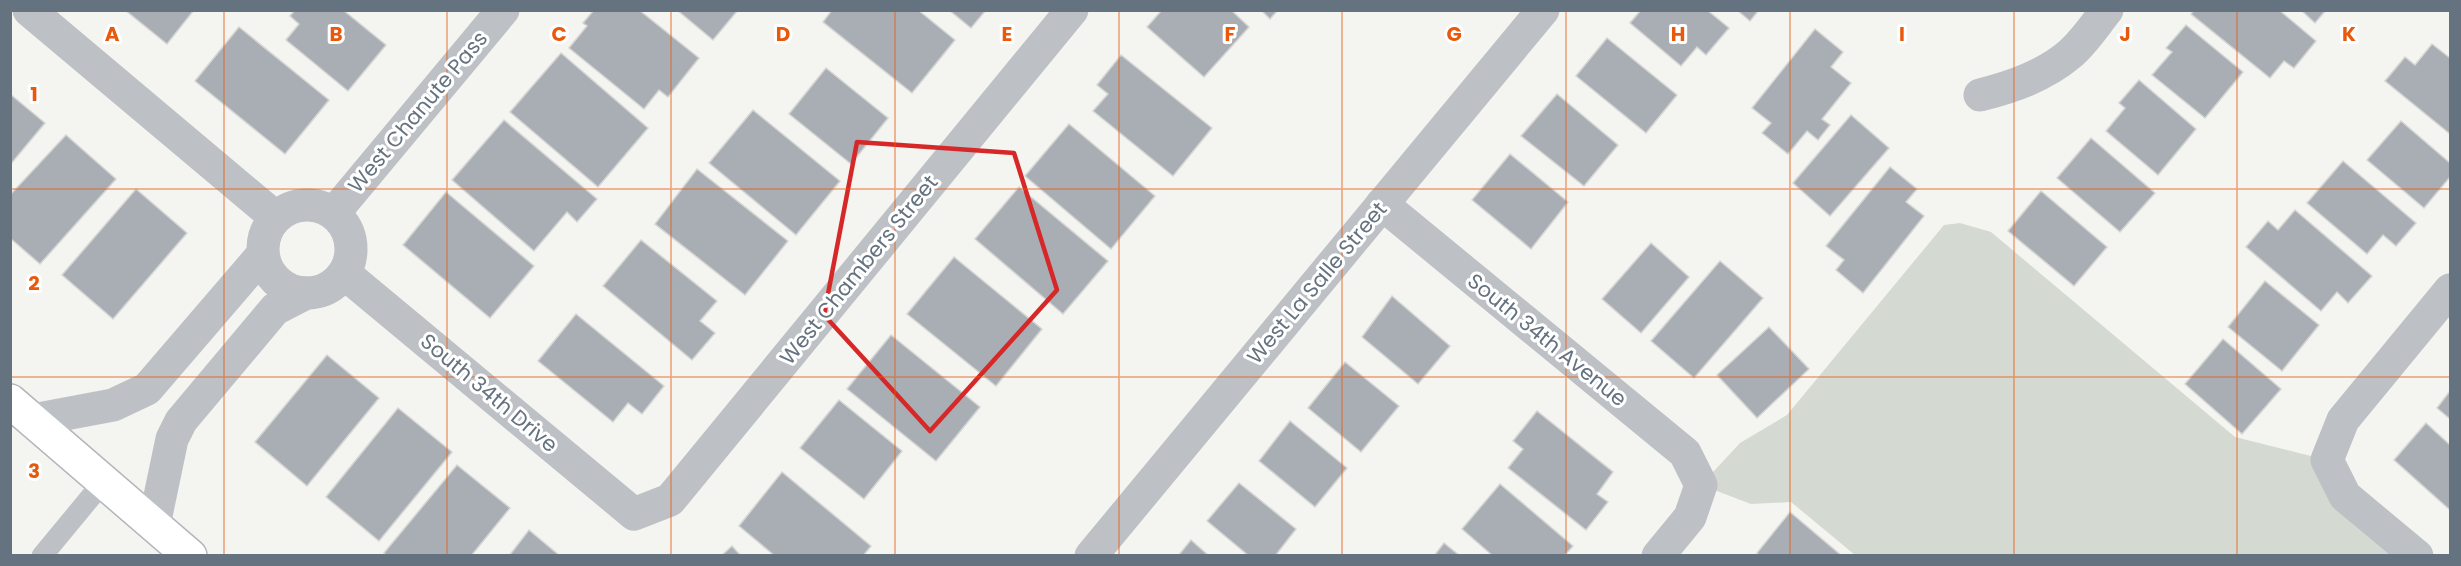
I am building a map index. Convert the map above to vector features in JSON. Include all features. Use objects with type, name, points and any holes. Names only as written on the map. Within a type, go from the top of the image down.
[{"type":"main road","points":[[22,411],[190,555]]},
{"type":"street","points":[[29,10],[275,217],[263,241],[266,266],[272,277],[282,286],[306,294]]},
{"type":"street","name":"West Chanute Pass","points":[[334,213],[503,10]]},
{"type":"street","name":"West Chambers Street","points":[[634,514],[670,500],[1072,10]]},
{"type":"street","name":"West La Salle Street","points":[[1091,555],[1543,10]]},
{"type":"street","points":[[1980,94],[2014,86],[2038,75],[2070,54],[2107,10]]},
{"type":"street","name":"South 34th Avenue","points":[[1382,204],[1684,453],[1701,485],[1690,517],[1658,555]]},
{"type":"street","name":"West Chanute Pass","points":[[275,217],[298,205],[323,207],[334,213],[349,234],[350,261],[344,273]]},
{"type":"street","points":[[22,411],[113,405],[147,389],[263,254]]},
{"type":"street","points":[[154,525],[172,439],[181,421],[275,309],[306,294],[321,291],[334,284],[344,273]]},
{"type":"street","name":"South 34th Drive","points":[[344,273],[634,514]]},
{"type":"street","points":[[2417,555],[2345,496],[2327,460],[2343,420],[2451,290]]},
{"type":"lane","points":[[42,555],[104,481]]},
{"type":"highlighted area","points":[[857,142],[1014,153],[1057,290],[930,431],[824,315]]},
{"type":"shaded area","points":[[1960,223],[1991,232],[2235,437],[2327,460],[2417,555],[1855,555],[1791,502],[1751,504],[1701,485],[1740,443],[1787,415],[1944,225]]},
{"type":"building","points":[[125,10],[194,10],[167,44]]},
{"type":"building","points":[[295,10],[343,10],[386,45],[348,91],[286,40],[299,24],[290,16]]},
{"type":"building","points":[[594,10],[639,10],[699,58],[668,97],[659,90],[644,109],[569,48],[587,26],[583,23]]},
{"type":"building","points":[[677,10],[738,10],[713,40]]},
{"type":"building","points":[[832,10],[918,10],[955,40],[912,93],[823,22]]},
{"type":"building","points":[[949,10],[986,10],[971,28]]},
{"type":"building","points":[[1162,10],[1231,10],[1249,27],[1204,77],[1147,27]]},
{"type":"building","points":[[1261,10],[1278,10],[1270,19]]},
{"type":"building","points":[[1641,10],[1707,10],[1729,28],[1706,55],[1697,47],[1681,66],[1630,23]]},
{"type":"building","points":[[1737,10],[1759,10],[1750,21]]},
{"type":"building","points":[[2194,10],[2279,10],[2316,41],[2294,68],[2284,61],[2270,78],[2191,14]]},
{"type":"building","points":[[2301,10],[2326,10],[2315,23]]},
{"type":"building","points":[[2186,25],[2243,72],[2205,118],[2152,75],[2172,52],[2166,48]]},
{"type":"building","points":[[239,27],[329,100],[285,154],[195,81]]},
{"type":"building","points":[[1815,29],[1843,52],[1831,67],[1851,83],[1822,119],[1830,125],[1818,140],[1807,131],[1788,154],[1762,133],[1771,123],[1752,108]]},
{"type":"building","points":[[1607,38],[1677,95],[1646,133],[1576,76]]},
{"type":"building","points":[[2432,44],[2450,58],[2450,134],[2385,81],[2405,57],[2415,65]]},
{"type":"building","points":[[561,53],[648,128],[598,187],[510,112]]},
{"type":"building","points":[[1121,55],[1212,128],[1173,176],[1093,111],[1108,94],[1097,85]]},
{"type":"building","points":[[826,68],[888,118],[851,164],[789,114]]},
{"type":"building","points":[[2139,80],[2196,129],[2158,175],[2106,131],[2125,108],[2119,103]]},
{"type":"building","points":[[10,94],[45,123],[10,165]]},
{"type":"building","points":[[1557,94],[1618,145],[1584,186],[1521,136]]},
{"type":"building","points":[[753,110],[840,181],[796,235],[709,163]]},
{"type":"building","points":[[1851,115],[1889,148],[1830,216],[1793,183]]},
{"type":"building","points":[[504,120],[597,199],[577,222],[567,212],[534,251],[452,180]]},
{"type":"building","points":[[2401,121],[2450,163],[2450,177],[2424,208],[2367,160]]},
{"type":"building","points":[[1069,124],[1155,196],[1111,249],[1025,176]]},
{"type":"building","points":[[66,135],[116,179],[40,264],[10,238],[10,195]]},
{"type":"building","points":[[2091,138],[2155,193],[2120,232],[2057,178]]},
{"type":"building","points":[[1510,154],[1568,202],[1531,249],[1472,200]]},
{"type":"building","points":[[2343,161],[2416,223],[2396,246],[2383,235],[2367,254],[2307,203]]},
{"type":"building","points":[[1890,167],[1917,189],[1906,202],[1924,216],[1863,293],[1836,270],[1844,260],[1826,246]]},
{"type":"building","points":[[697,169],[788,241],[745,295],[655,224]]},
{"type":"building","points":[[1019,187],[1108,261],[1063,314],[975,239]]},
{"type":"building","points":[[136,189],[187,233],[113,319],[62,275]]},
{"type":"building","points":[[2041,191],[2107,247],[2074,286],[2008,231]]},
{"type":"building","points":[[446,192],[534,266],[490,318],[403,245]]},
{"type":"building","points":[[2295,210],[2372,276],[2348,303],[2337,292],[2321,311],[2246,247],[2268,221],[2278,230]]},
{"type":"building","points":[[641,240],[717,301],[700,321],[715,333],[692,360],[603,286]]},
{"type":"building","points":[[1651,243],[1689,277],[1641,333],[1602,299]]},
{"type":"building","points":[[954,257],[1042,329],[996,386],[907,314]]},
{"type":"building","points":[[1720,261],[1763,298],[1694,378],[1651,341]]},
{"type":"building","points":[[2265,281],[2319,325],[2282,371],[2228,327]]},
{"type":"building","points":[[1392,296],[1450,346],[1418,384],[1362,337]]},
{"type":"building","points":[[576,314],[664,386],[642,414],[628,403],[613,422],[538,361]]},
{"type":"building","points":[[1769,327],[1809,369],[1757,418],[1717,375]]},
{"type":"building","points":[[891,335],[980,407],[936,461],[847,389]]},
{"type":"building","points":[[2223,339],[2281,389],[2242,434],[2185,384]]},
{"type":"building","points":[[327,355],[379,398],[307,486],[255,442]]},
{"type":"building","points":[[1345,362],[1399,406],[1361,452],[1308,408]]},
{"type":"building","points":[[2450,391],[2450,419],[2437,408]]},
{"type":"building","points":[[839,400],[902,451],[864,499],[800,448]]},
{"type":"building","points":[[398,408],[452,452],[379,541],[326,497]]},
{"type":"building","points":[[1537,411],[1613,472],[1597,494],[1608,502],[1586,530],[1508,468],[1523,449],[1513,441]]},
{"type":"building","points":[[1290,421],[1347,468],[1315,507],[1259,461]]},
{"type":"building","points":[[2426,423],[2450,445],[2450,510],[2394,460]]},
{"type":"building","points":[[457,465],[510,508],[471,556],[387,556],[384,553]]},
{"type":"building","points":[[782,472],[871,546],[863,556],[775,556],[739,526]]},
{"type":"building","points":[[1239,483],[1296,529],[1275,556],[1249,556],[1207,521]]},
{"type":"building","points":[[1500,484],[1573,546],[1564,556],[1493,556],[1462,529]]},
{"type":"building","points":[[1790,512],[1842,556],[1760,556],[1757,553]]},
{"type":"building","points":[[529,530],[560,556],[509,556]]},
{"type":"building","points":[[1191,540],[1209,556],[1178,556]]},
{"type":"building","points":[[1444,543],[1460,556],[1434,556]]},
{"type":"building","points":[[732,546],[741,556],[721,556]]}]
